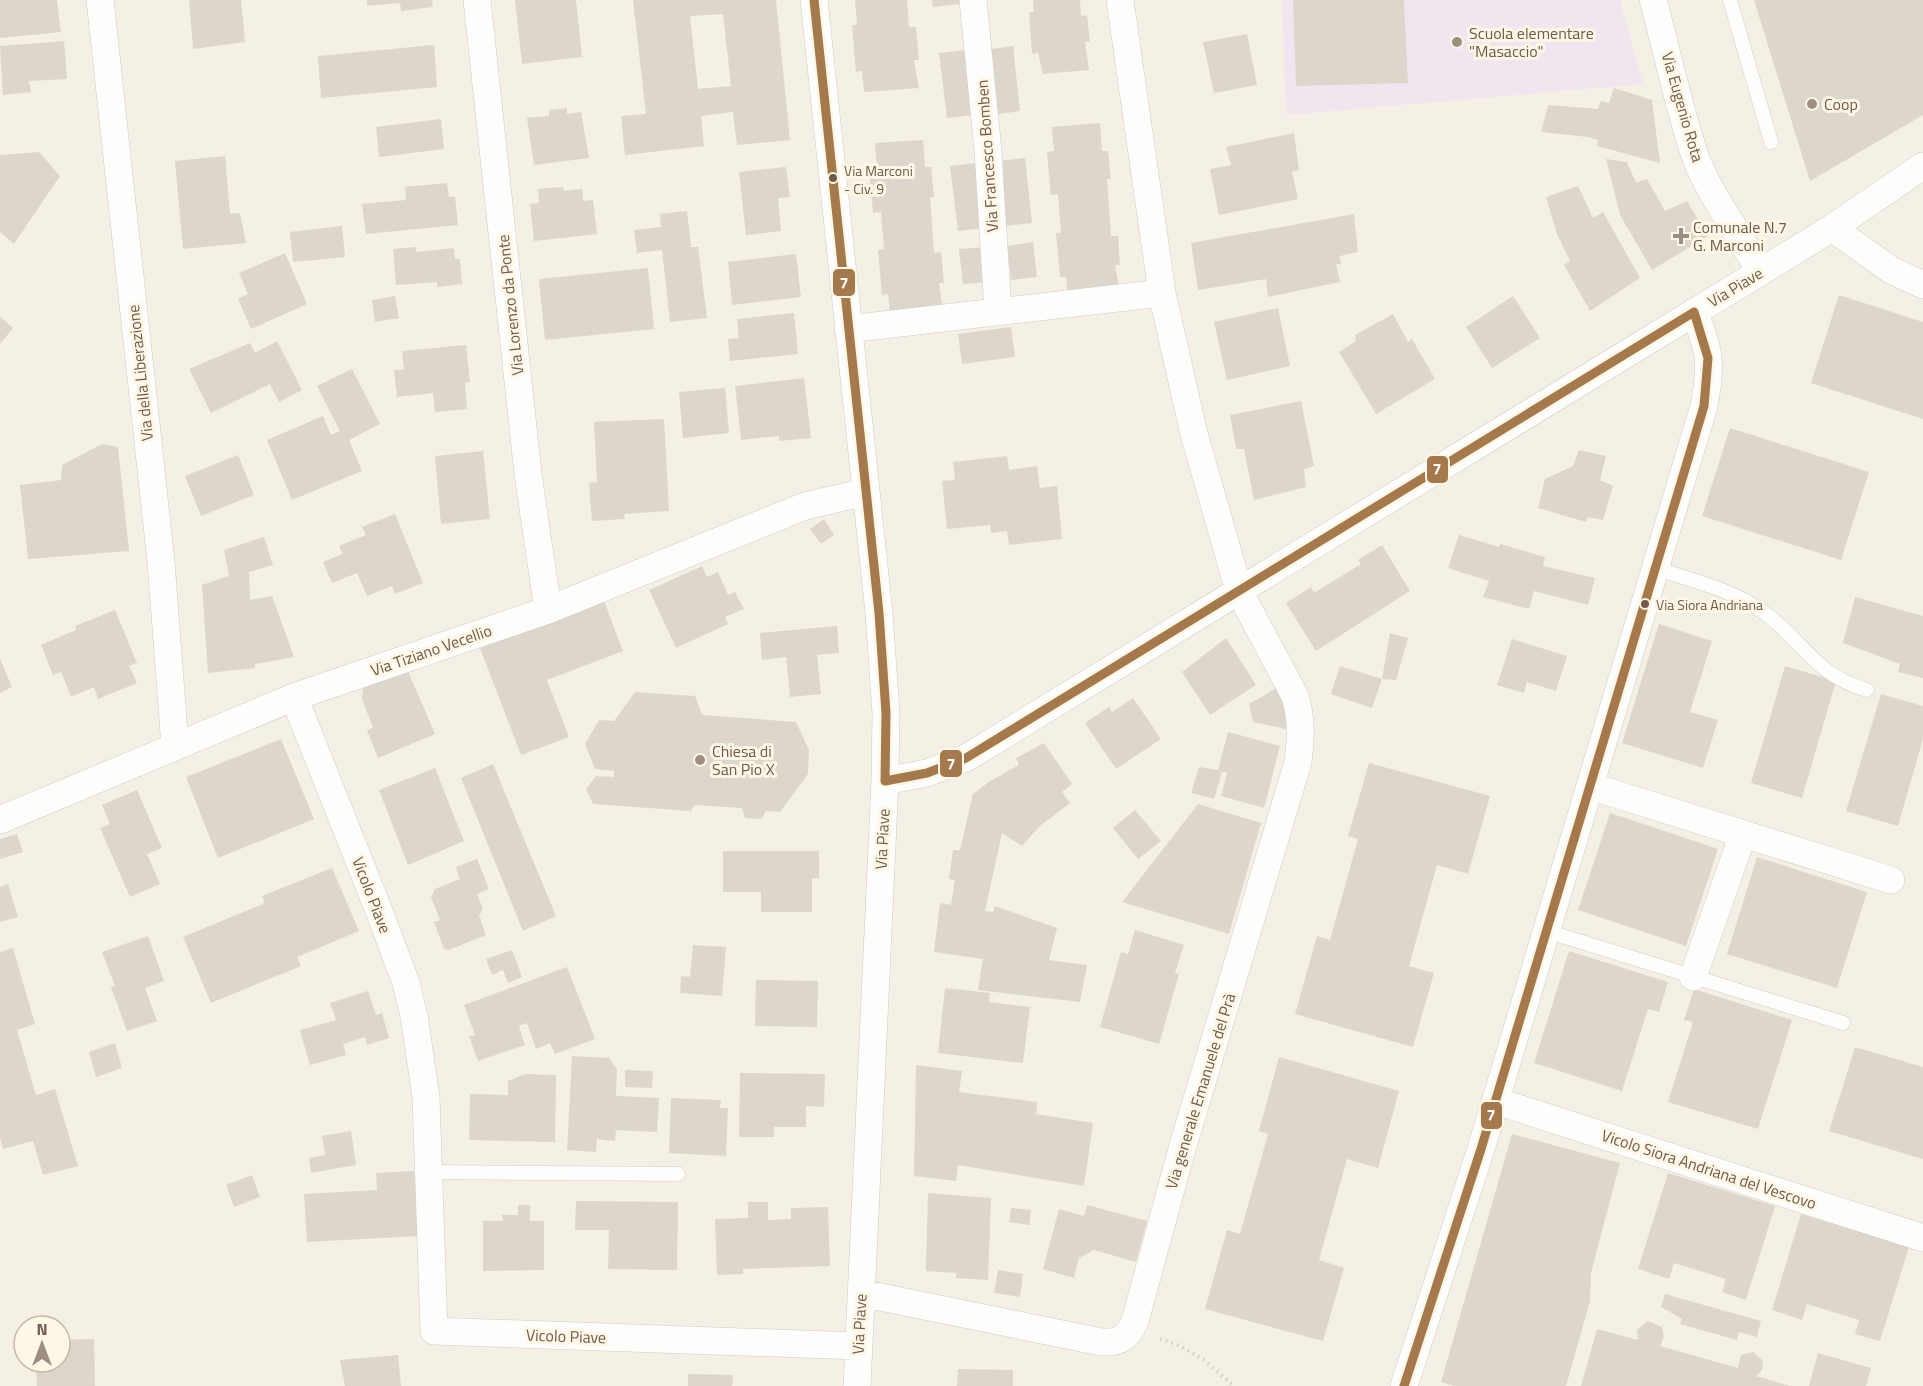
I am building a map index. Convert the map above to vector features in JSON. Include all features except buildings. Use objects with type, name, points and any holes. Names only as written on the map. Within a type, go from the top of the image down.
[{"type":"street","name":"Via della Liberazione","points":[[100,0],[160,562],[175,746]]},
{"type":"street","name":"Via Lorenzo da Ponte","points":[[477,0],[528,474],[548,610]]},
{"type":"street","points":[[814,0],[881,635],[886,713],[885,781]]},
{"type":"street","name":"Via Francesco Bomben","points":[[973,0],[988,151],[998,312]]},
{"type":"street","points":[[1120,0],[1162,293],[1194,434],[1239,591]]},
{"type":"street","name":"Via Eugenio Rota","points":[[1653,0],[1695,156],[1710,188],[1740,233],[1760,272]]},
{"type":"street","name":"Via Piave","points":[[857,1386],[885,781],[927,773],[966,758],[1832,228],[1923,166]]},
{"type":"street","points":[[1832,228],[1891,270],[1923,285]]},
{"type":"street","points":[[848,329],[1162,293]]},
{"type":"street","points":[[1404,1386],[1496,1101],[1657,569],[1708,384],[1709,349],[1694,312]]},
{"type":"street","name":"Via Tiziano Vecellio","points":[[0,820],[294,697],[548,610],[805,506],[866,492]]},
{"type":"street","name":"Via generale Emanuele del Prà","points":[[1131,1330],[1182,1149],[1264,880],[1301,743],[1302,726],[1295,696],[1239,591]]},
{"type":"street","name":"Vicolo Piave","points":[[294,697],[406,984],[421,1050],[430,1172],[434,1331],[858,1346]]},
{"type":"street","points":[[1590,786],[1891,880]]},
{"type":"street","points":[[1693,977],[1743,834]]},
{"type":"street","name":"Vicolo Siora Andriana del Vescovo","points":[[1496,1101],[1923,1238]]},
{"type":"street","points":[[861,1293],[1101,1342],[1119,1341],[1131,1330]]},
{"type":"lane","points":[[1730,0],[1771,142]]},
{"type":"lane","points":[[1657,569],[1713,587],[1752,604],[1771,617],[1827,672],[1846,684],[1867,690]]},
{"type":"lane","points":[[1546,931],[1842,1023]]},
{"type":"lane","points":[[430,1172],[678,1174]]},
{"type":"path","points":[[1131,1330],[1176,1344],[1204,1360],[1234,1386]]},
{"type":"shaded area","name":"Scuola elementare \"Masaccio\"","points":[[1282,0],[1620,0],[1643,84],[1286,115]]},
{"type":"transit line","name":"7","points":[[814,0],[879,613],[886,713],[885,781],[927,773],[966,758],[1694,312],[1708,358],[1704,406],[1481,1149],[1404,1386]]},
{"type":"place","name":"Scuola elementare \"Masaccio\"","points":[[1457,42]]},
{"type":"place","name":"Coop","points":[[1812,104]]},
{"type":"place","name":"Via Marconi - Civ. 9","points":[[833,178]]},
{"type":"place","name":"Comunale N.7 G. Marconi","points":[[1681,236]]},
{"type":"place","name":"Via Siora Andriana","points":[[1645,604]]},
{"type":"place","name":"Chiesa di San Pio X","points":[[700,760]]}]
